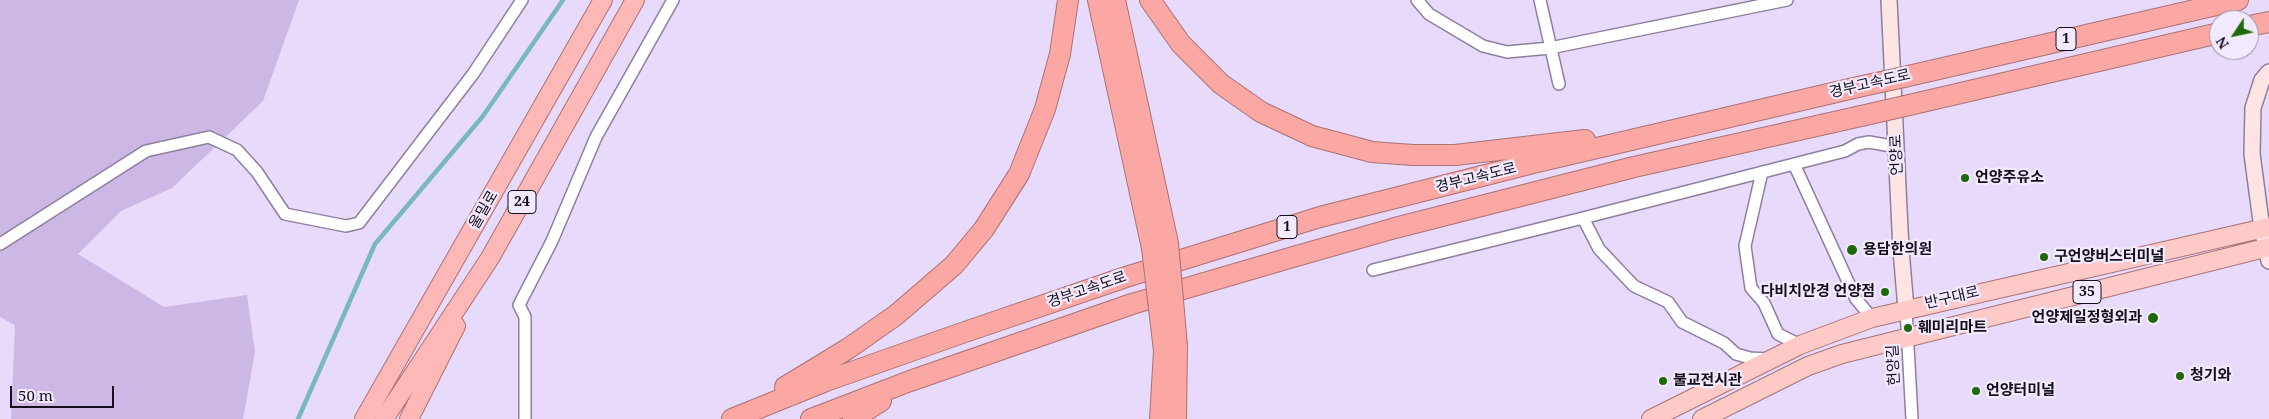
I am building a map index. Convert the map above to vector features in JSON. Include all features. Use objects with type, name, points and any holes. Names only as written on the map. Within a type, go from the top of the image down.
[{"type":"highway","name":"울밀로","points":[[389,393],[603,0]]},
{"type":"highway","name":"울밀로","points":[[364,419],[389,393],[490,258],[635,0]]},
{"type":"highway","points":[[723,419],[783,388],[875,331],[936,283],[970,247],[1006,197],[1037,133],[1054,83],[1068,0]]},
{"type":"highway","points":[[1098,0],[1160,245]]},
{"type":"highway","points":[[1115,0],[1160,245],[1176,419]]},
{"type":"highway","points":[[1150,0],[1194,58],[1235,94],[1261,112],[1298,130],[1357,149],[1400,155],[1455,155],[1676,129]]},
{"type":"highway","name":"경부고속도로","points":[[732,419],[826,381],[1126,276],[1320,217],[1676,129],[2233,1]]},
{"type":"highway","name":"경부고속도로","points":[[811,419],[939,371],[1132,304],[1395,228],[1634,167],[2209,35]]},
{"type":"highway","points":[[410,418],[490,258]]},
{"type":"highway","points":[[1160,419],[1170,349]]},
{"type":"highway","points":[[853,419],[891,395],[939,371]]},
{"type":"highway","name":"24","points":[[384,419],[389,393]]},
{"type":"main road","name":"언양로","points":[[1889,0],[1901,250],[1906,309]]},
{"type":"main road","points":[[2268,252],[2266,228],[2252,154],[2252,108],[2262,80],[2269,72]]},
{"type":"main road","name":"반구대로","points":[[1651,419],[1800,345],[1872,318],[2039,278],[2138,259],[2266,228]]},
{"type":"main road","name":"반구대로","points":[[1702,419],[1808,366],[1852,351],[1908,336],[2268,252]]},
{"type":"street","points":[[0,244],[146,151],[209,137],[237,150],[257,172],[285,214],[346,226],[359,223],[473,74],[522,0]]},
{"type":"street","points":[[525,418],[525,317],[519,305],[552,241],[596,137],[674,0]]},
{"type":"street","points":[[1417,0],[1429,14],[1483,46],[1507,52],[1550,48],[1787,0]]},
{"type":"street","points":[[1540,0],[1559,84]]},
{"type":"street","points":[[1373,270],[1845,151],[1858,144],[1868,142],[1897,147]]},
{"type":"street","points":[[1794,164],[1856,299],[1872,318]]},
{"type":"street","points":[[1762,172],[1745,246],[1749,278],[1752,288],[1764,304],[1778,334],[1800,345]]},
{"type":"street","points":[[1583,218],[1600,249],[1624,276],[1642,291],[1668,302],[1682,322],[1724,343],[1736,354],[1750,358],[1773,359]]},
{"type":"street","name":"헌양길","points":[[1906,309],[1912,419]]},
{"type":"shaded area","points":[[0,0],[299,0],[263,101],[172,188],[121,211],[78,254],[164,307],[247,295],[255,352],[243,419],[11,419],[15,325],[0,317]]},
{"type":"waterway","points":[[298,419],[375,244],[483,116],[563,0]]},
{"type":"place","name":"언양주유소","points":[[1965,178]]},
{"type":"place","name":"용담한의원","points":[[1852,250]]},
{"type":"place","name":"구언양버스터미널","points":[[2044,257]]},
{"type":"place","name":"다비치안경 언양점","points":[[1885,292]]},
{"type":"place","name":"언양제일정형외과","points":[[2153,318]]},
{"type":"place","name":"훼미리마트","points":[[1908,328]]},
{"type":"place","name":"청기와","points":[[2180,376]]},
{"type":"place","name":"불교전시관","points":[[1663,381]]},
{"type":"place","name":"언양터미널","points":[[1976,391]]}]
